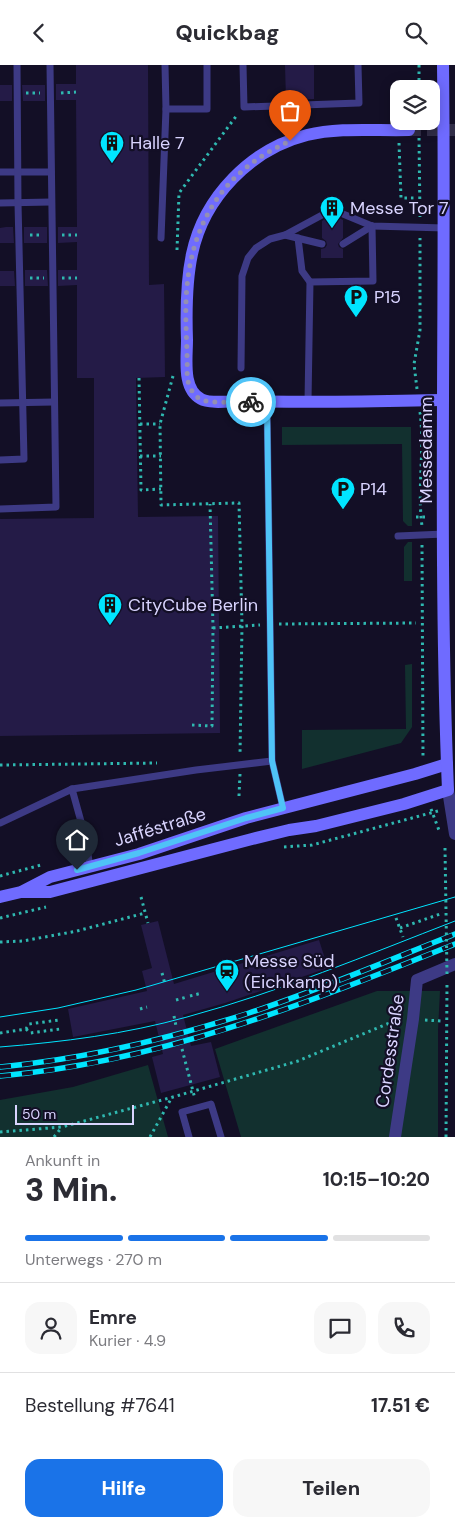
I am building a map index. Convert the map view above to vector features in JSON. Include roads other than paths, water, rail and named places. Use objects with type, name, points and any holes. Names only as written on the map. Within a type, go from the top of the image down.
[{"type":"main road","name":"Messedamm","points":[[443,65],[445,228],[442,400],[448,790]]},
{"type":"main road","points":[[414,131],[330,132],[308,135],[290,141],[264,154],[247,166],[224,188],[210,209],[197,236],[192,254],[187,283],[187,378],[193,391],[203,401],[442,400]]},
{"type":"main road","name":"Jafféstraße","points":[[21,892],[50,877],[139,853],[246,818],[415,775],[447,764]]},
{"type":"main road","name":"Jafféstraße","points":[[0,897],[21,892],[50,892],[289,830],[316,826],[404,804],[448,790]]},
{"type":"main road","points":[[283,808],[289,830]]},
{"type":"street","name":"Messedamm","points":[[448,790],[455,834]]},
{"type":"street","name":"Cordesstraße","points":[[395,1137],[417,980],[451,969]]},
{"type":"lane","points":[[0,460],[24,459],[17,172],[17,65]]},
{"type":"lane","points":[[0,509],[56,507],[50,65]]},
{"type":"lane","points":[[161,238],[166,65]]},
{"type":"lane","points":[[166,109],[207,109],[207,65]]},
{"type":"lane","points":[[243,65],[244,107],[358,103],[358,65]]},
{"type":"lane","points":[[0,172],[51,172]]},
{"type":"lane","points":[[0,203],[51,202]]},
{"type":"lane","points":[[343,214],[372,226],[445,228]]},
{"type":"lane","points":[[241,368],[242,276],[248,257],[256,248],[270,239],[285,235],[322,215]]},
{"type":"lane","points":[[343,244],[372,226]]},
{"type":"lane","points":[[310,282],[373,281],[372,226]]},
{"type":"lane","points":[[285,235],[322,244]]},
{"type":"lane","points":[[298,238],[302,271],[310,282],[313,355],[308,401]]},
{"type":"lane","points":[[0,403],[54,402]]},
{"type":"lane","points":[[267,402],[272,761],[283,808]]},
{"type":"lane","points":[[398,536],[444,535]]},
{"type":"lane","points":[[0,823],[72,789],[196,770],[272,761]]},
{"type":"lane","points":[[72,789],[86,836],[90,867]]},
{"type":"lane","points":[[189,1137],[182,1112],[211,1104],[221,1137]]},
{"type":"tunnel","points":[[440,130],[455,130]]},
{"type":"tram line","points":[[0,1017],[58,1008],[136,990],[455,897]]},
{"type":"tram line","points":[[0,1047],[94,1037],[187,1017],[289,985],[455,921]]},
{"type":"railway","points":[[0,1067],[63,1059],[126,1047],[219,1022],[301,995],[455,934]]},
{"type":"railway","points":[[0,1076],[60,1069],[176,1044],[232,1027],[344,988],[455,944]]},
{"type":"place","name":"Halle 7","points":[[112,164]]},
{"type":"place","name":"Messe Tor 7","points":[[332,229]]},
{"type":"place","name":"P15","points":[[356,318]]},
{"type":"place","name":"P14","points":[[343,510]]},
{"type":"place","name":"CityCube Berlin","points":[[110,626]]},
{"type":"place","name":"Messe Süd (Eichkamp)","points":[[227,992]]}]
